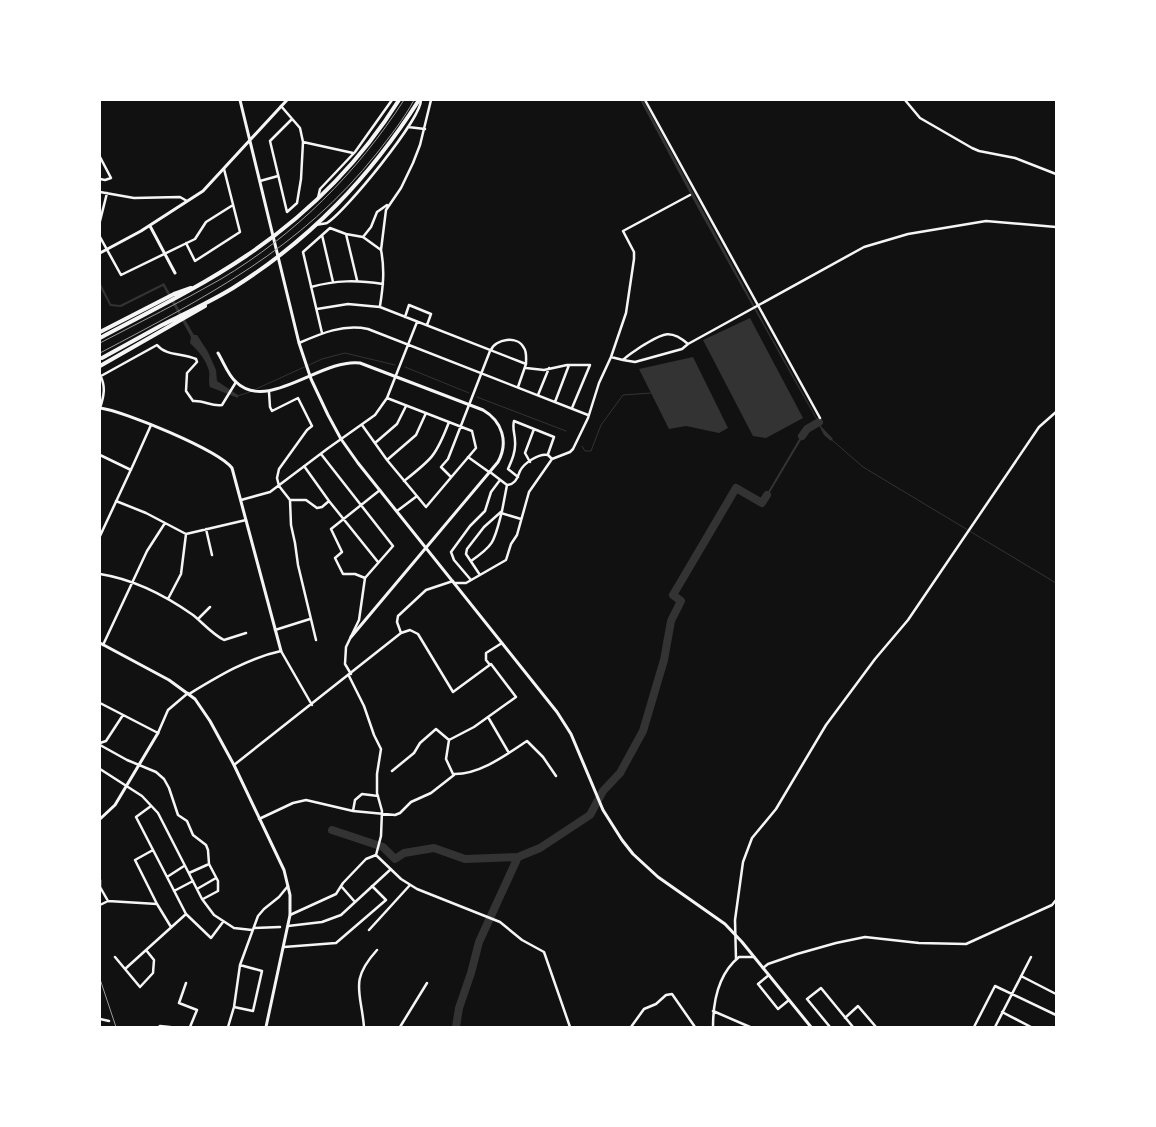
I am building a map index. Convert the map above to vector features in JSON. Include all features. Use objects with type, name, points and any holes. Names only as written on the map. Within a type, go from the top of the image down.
[{"type":"main road","points":[[100,338],[195,287],[274,236],[318,199],[355,160],[399,100]]},
{"type":"main road","points":[[100,366],[195,313],[232,289],[278,256],[316,225],[334,209],[370,169],[420,100]]},
{"type":"main road","points":[[100,332],[174,294],[195,287]]},
{"type":"main road","points":[[102,358],[232,289]]},
{"type":"street","points":[[240,100],[299,343],[311,379],[341,439],[551,703],[565,724],[600,804],[622,840],[658,877],[704,908],[734,933],[811,1027]]},
{"type":"street","points":[[100,254],[150,226],[209,186],[287,100]]},
{"type":"street","points":[[318,199],[320,189],[354,153],[392,100]]},
{"type":"street","points":[[316,225],[326,223],[364,185],[408,127],[421,106],[420,100]]},
{"type":"street","points":[[380,307],[384,266],[381,250],[385,215],[388,205],[404,182],[417,154],[431,100]]},
{"type":"street","points":[[646,100],[820,418]]},
{"type":"street","points":[[905,100],[920,118],[972,148],[1016,158],[1056,174]]},
{"type":"street","points":[[281,106],[300,128],[303,142],[301,179],[297,204],[286,212],[270,141],[292,119]]},
{"type":"street","points":[[408,127],[425,129]]},
{"type":"street","points":[[303,142],[354,153]]},
{"type":"street","points":[[100,157],[111,178],[106,180],[100,179]]},
{"type":"street","points":[[186,243],[196,261],[240,232],[224,169]]},
{"type":"street","points":[[260,180],[278,176]]},
{"type":"street","points":[[100,192],[140,198],[180,197],[188,202]]},
{"type":"street","points":[[100,221],[107,193]]},
{"type":"street","points":[[401,633],[397,622],[399,614],[426,590],[454,582],[466,583],[506,560],[511,544],[517,535],[529,492],[552,459],[570,452],[589,415],[599,383],[611,357],[626,313],[634,259],[634,252],[623,231],[690,195]]},
{"type":"street","points":[[100,237],[122,274],[186,243],[197,236],[206,222],[233,205]]},
{"type":"street","points":[[363,237],[371,227],[376,212],[388,205]]},
{"type":"street","points":[[611,357],[635,362],[682,348],[864,247],[875,243],[908,234],[986,221],[1056,226]]},
{"type":"street","points":[[150,226],[175,273]]},
{"type":"street","points":[[322,333],[303,252],[330,228],[346,234],[363,237],[381,250]]},
{"type":"street","points":[[346,234],[357,280]]},
{"type":"street","points":[[322,235],[333,282]]},
{"type":"street","points":[[311,287],[333,282],[357,280],[383,284]]},
{"type":"street","points":[[316,309],[348,304],[380,307],[491,350],[526,366],[544,370],[570,365],[590,365],[572,408]]},
{"type":"street","points":[[405,316],[409,305],[432,314],[427,325]]},
{"type":"street","points":[[241,500],[270,492],[375,415],[387,398],[417,322]]},
{"type":"street","points":[[299,343],[337,329],[362,328],[376,331],[589,415]]},
{"type":"street","points":[[623,360],[658,336],[675,335],[688,344]]},
{"type":"street","points":[[451,477],[441,467],[448,459],[491,350],[499,342],[516,341],[525,349],[526,366],[518,387]]},
{"type":"street","points":[[236,382],[222,405],[216,406],[202,401],[193,401],[186,391],[187,373],[197,362],[196,359],[176,353],[168,354],[156,345],[100,376],[104,383],[100,407],[117,410],[151,424],[229,464],[234,473],[281,651],[312,705]]},
{"type":"street","points":[[218,353],[236,382],[253,392],[269,392],[330,366],[345,362],[360,363],[489,414],[495,420],[502,434],[503,446],[501,456],[490,472],[351,637]]},
{"type":"street","points":[[555,402],[570,365]]},
{"type":"street","points":[[538,395],[548,368]]},
{"type":"street","points":[[269,392],[272,411],[298,398],[312,426],[307,430],[279,469],[277,478],[279,486],[290,500],[291,525],[298,565],[316,640]]},
{"type":"street","points":[[362,425],[387,460],[426,507],[476,448],[472,431],[387,398]]},
{"type":"street","points":[[375,443],[397,424],[406,406]]},
{"type":"street","points":[[736,958],[734,933],[743,862],[752,838],[776,809],[826,725],[875,659],[908,620],[1039,427],[1056,412]]},
{"type":"street","points":[[387,460],[416,435],[426,413]]},
{"type":"street","points":[[518,478],[508,469],[515,446],[512,426],[514,421],[554,437],[548,454]]},
{"type":"street","points":[[404,481],[426,464],[435,454],[449,422]]},
{"type":"street","points":[[100,536],[151,424]]},
{"type":"street","points":[[530,462],[525,453],[534,429]]},
{"type":"street","points":[[321,454],[393,546],[366,578],[361,614],[346,648],[345,656],[345,664],[381,749],[377,774],[378,796],[382,804],[381,836],[376,855]]},
{"type":"street","points":[[548,454],[552,459]]},
{"type":"street","points":[[507,485],[514,483],[521,469],[539,455],[548,454]]},
{"type":"street","points":[[100,455],[131,470]]},
{"type":"street","points":[[468,457],[507,485]]},
{"type":"street","points":[[304,466],[329,502],[378,563]]},
{"type":"street","points":[[471,580],[454,560],[451,552],[470,526],[486,511],[491,492],[500,480]]},
{"type":"street","points":[[471,561],[493,542],[507,485]]},
{"type":"street","points":[[366,578],[355,574],[343,574],[335,558],[342,552],[331,529],[380,490]]},
{"type":"street","points":[[397,511],[416,496]]},
{"type":"street","points":[[290,500],[306,500],[317,508],[329,502]]},
{"type":"street","points":[[116,501],[146,513],[186,534],[246,520]]},
{"type":"street","points":[[501,513],[521,519]]},
{"type":"street","points":[[480,575],[466,554],[467,549],[484,527],[501,513]]},
{"type":"street","points":[[165,523],[147,551],[101,644],[163,677],[195,699],[210,721],[234,765],[284,870],[288,886],[290,915],[266,1027]]},
{"type":"street","points":[[206,529],[212,554]]},
{"type":"street","points":[[167,600],[180,574],[186,534]]},
{"type":"street","points":[[100,574],[131,582],[167,600],[198,619],[224,640],[246,633]]},
{"type":"street","points":[[198,619],[210,607]]},
{"type":"street","points":[[275,630],[310,619]]},
{"type":"street","points":[[234,765],[401,633],[410,630],[418,634],[453,692],[490,665]]},
{"type":"street","points":[[449,740],[474,727],[516,698],[486,660],[486,653],[502,643]]},
{"type":"street","points":[[101,817],[115,806],[158,733],[168,710],[189,694],[226,673],[281,651]]},
{"type":"street","points":[[100,703],[158,733]]},
{"type":"street","points":[[123,715],[106,740],[100,744],[126,760],[156,772],[164,779],[178,815],[187,821],[193,835],[206,845],[208,850],[218,891],[202,899]]},
{"type":"street","points":[[488,717],[509,753]]},
{"type":"street","points":[[392,771],[414,753],[420,743],[436,729],[449,740]]},
{"type":"street","points":[[449,740],[446,759],[454,775]]},
{"type":"street","points":[[260,819],[293,803],[306,800],[353,810],[393,815],[400,813],[411,802],[431,793],[454,775],[471,772],[509,753],[527,740],[543,757],[556,776]]},
{"type":"street","points":[[100,768],[142,796],[158,813],[202,899],[214,915],[234,928],[280,927]]},
{"type":"street","points":[[353,810],[355,800],[362,794],[378,796]]},
{"type":"street","points":[[151,806],[136,817],[186,914],[211,938],[223,922]]},
{"type":"street","points":[[153,850],[135,860],[171,927]]},
{"type":"street","points":[[376,855],[410,885],[500,922],[522,940],[544,952],[570,1027]]},
{"type":"street","points":[[290,915],[336,894],[366,859],[376,855]]},
{"type":"street","points":[[189,874],[210,864]]},
{"type":"street","points":[[167,876],[185,865]]},
{"type":"street","points":[[288,926],[322,922],[341,915],[391,869]]},
{"type":"street","points":[[197,889],[216,878]]},
{"type":"street","points":[[100,880],[100,886],[108,901]]},
{"type":"street","points":[[174,891],[193,880]]},
{"type":"street","points":[[369,930],[410,885]]},
{"type":"street","points":[[228,1027],[234,1007],[240,965],[252,929],[260,913],[279,897],[288,886]]},
{"type":"street","points":[[341,886],[355,902]]},
{"type":"street","points":[[284,947],[336,943],[386,900],[372,886]]},
{"type":"street","points":[[763,968],[768,964],[797,954],[865,937],[919,943],[966,944],[1052,905],[1056,900]]},
{"type":"street","points":[[100,904],[108,901],[157,904]]},
{"type":"street","points":[[125,969],[186,914]]},
{"type":"street","points":[[115,957],[140,987],[153,973],[154,960],[146,950]]},
{"type":"street","points":[[364,1027],[358,996],[358,983],[365,966],[377,950]]},
{"type":"street","points":[[995,1027],[1031,957]]},
{"type":"street","points":[[712,1027],[715,995],[726,970],[736,958],[755,958]]},
{"type":"street","points":[[234,1007],[254,1011],[262,971],[240,965]]},
{"type":"street","points":[[769,975],[758,984],[778,1009],[790,1000]]},
{"type":"street","points":[[1021,976],[1056,994]]},
{"type":"street","points":[[186,983],[179,1003],[196,1010],[190,1027]]},
{"type":"street","points":[[400,1027],[427,983]]},
{"type":"street","points":[[974,1027],[995,986],[1056,1015]]},
{"type":"street","points":[[830,1027],[807,998],[821,988],[852,1027]]},
{"type":"street","points":[[631,1027],[644,1009],[656,1004],[666,995],[672,994],[695,1027]]},
{"type":"street","points":[[845,1018],[858,1006],[876,1027]]},
{"type":"street","points":[[713,1011],[750,1027]]},
{"type":"street","points":[[1002,1012],[1030,1027]]},
{"type":"street","points":[[100,1019],[109,1021]]},
{"type":"street","points":[[159,1027],[170,1027]]},
{"type":"shaded area","points":[[640,100],[643,100],[818,423],[700,212]]},
{"type":"shaded area","points":[[100,282],[111,304],[120,305],[164,283],[194,335],[197,335],[208,352],[216,370],[217,381],[238,395],[238,398],[210,387],[209,371],[206,363],[190,343],[191,337],[163,286],[121,307],[110,306],[100,287]]},
{"type":"shaded area","points":[[750,318],[803,418],[766,438],[753,436],[703,340]]},
{"type":"shaded area","points":[[693,357],[728,428],[719,433],[686,426],[669,429],[639,369]]},
{"type":"shaded area","points":[[818,423],[833,439],[831,441],[824,435]]},
{"type":"shaded area","points":[[818,423],[807,430],[763,504],[762,502],[805,429]]},
{"type":"waterway","points":[[774,342],[820,425]]},
{"type":"waterway","points":[[256,389],[322,359],[345,353],[395,365]]},
{"type":"waterway","points":[[405,367],[469,393]]},
{"type":"waterway","points":[[237,396],[250,392]]},
{"type":"waterway","points":[[582,446],[585,451],[591,451],[601,425],[623,395],[651,393]]},
{"type":"waterway","points":[[477,397],[566,431]]},
{"type":"waterway","points":[[802,436],[807,429],[819,422]]},
{"type":"waterway","points":[[832,440],[863,467],[1056,583]]},
{"type":"waterway","points":[[456,1027],[459,1008],[479,942],[518,857],[540,848],[590,815],[603,791],[620,773],[643,731],[664,660],[671,621],[681,601],[673,595],[736,488],[762,503],[767,495]]},
{"type":"waterway","points":[[332,830],[383,847],[395,859],[404,853],[434,848],[465,859],[518,857]]},
{"type":"railway","points":[[100,343],[221,279],[274,243],[323,200],[345,177],[386,127],[404,100]]},
{"type":"railway","points":[[100,353],[177,312],[250,268],[284,244],[317,217],[348,187],[387,140],[414,100]]},
{"type":"railway","points":[[100,979],[116,1027]]}]
